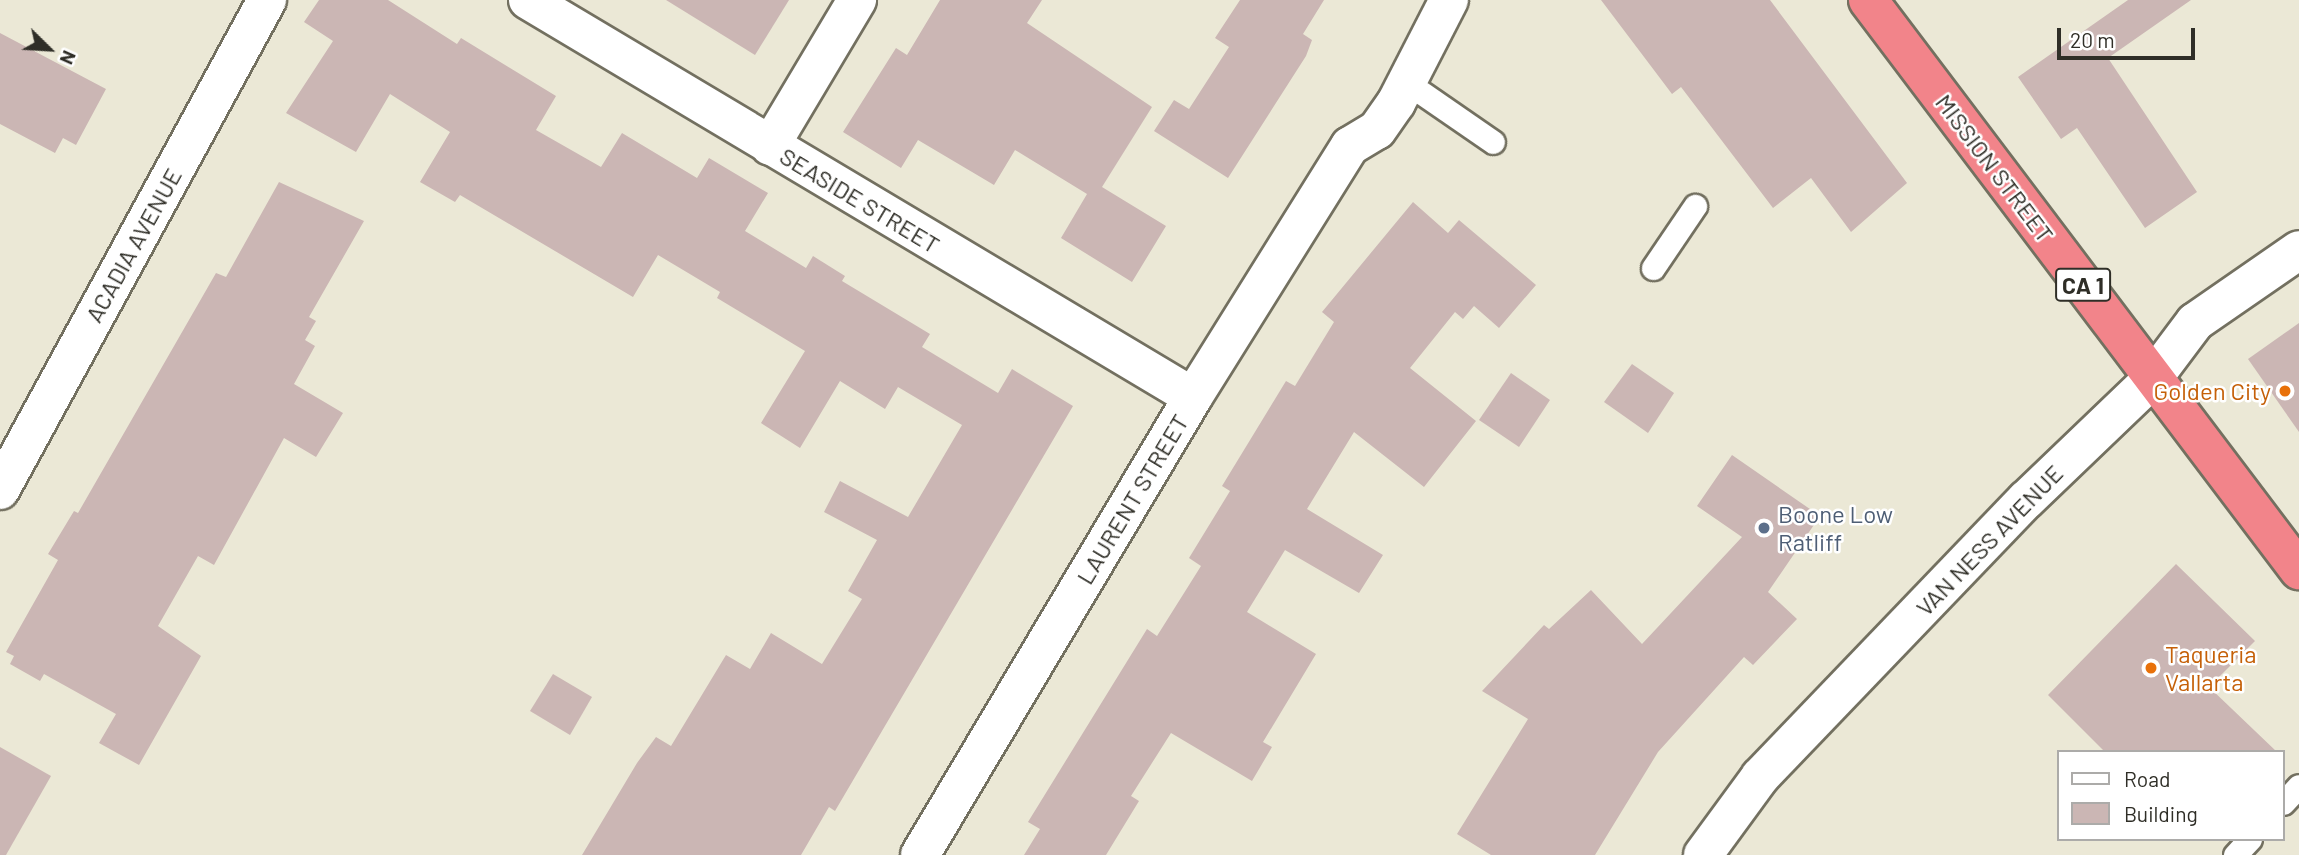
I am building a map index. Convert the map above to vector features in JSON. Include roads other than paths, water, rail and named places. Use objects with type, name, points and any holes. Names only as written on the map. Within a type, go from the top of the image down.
[{"type":"highway","name":"MISSION STREET","points":[[1868,0],[2299,570]]},
{"type":"street","name":"ACADIA AVENUE","points":[[0,490],[267,0]]},
{"type":"street","name":"SEASIDE STREET","points":[[528,0],[1193,397]]},
{"type":"street","points":[[770,146],[857,0]]},
{"type":"street","points":[[1409,98],[1449,0]]},
{"type":"street","name":"LAURENT STREET","points":[[919,855],[1193,397],[1350,146],[1377,130],[1409,98]]},
{"type":"street","name":"VAN NESS AVENUE","points":[[1703,855],[1760,777],[2026,500],[2153,378],[2195,322],[2299,250]]},
{"type":"lane","points":[[1409,98],[1493,142]]},
{"type":"lane","points":[[1653,268],[1695,206]]},
{"type":"lane","points":[[2285,801],[2299,786]]},
{"type":"lane","points":[[2235,855],[2248,841]]},
{"type":"place","name":"Golden City","points":[[2285,391]]},
{"type":"place","name":"Boone Low Ratliff","points":[[1764,528]]},
{"type":"place","name":"Taqueria Vallarta","points":[[2151,668]]}]
